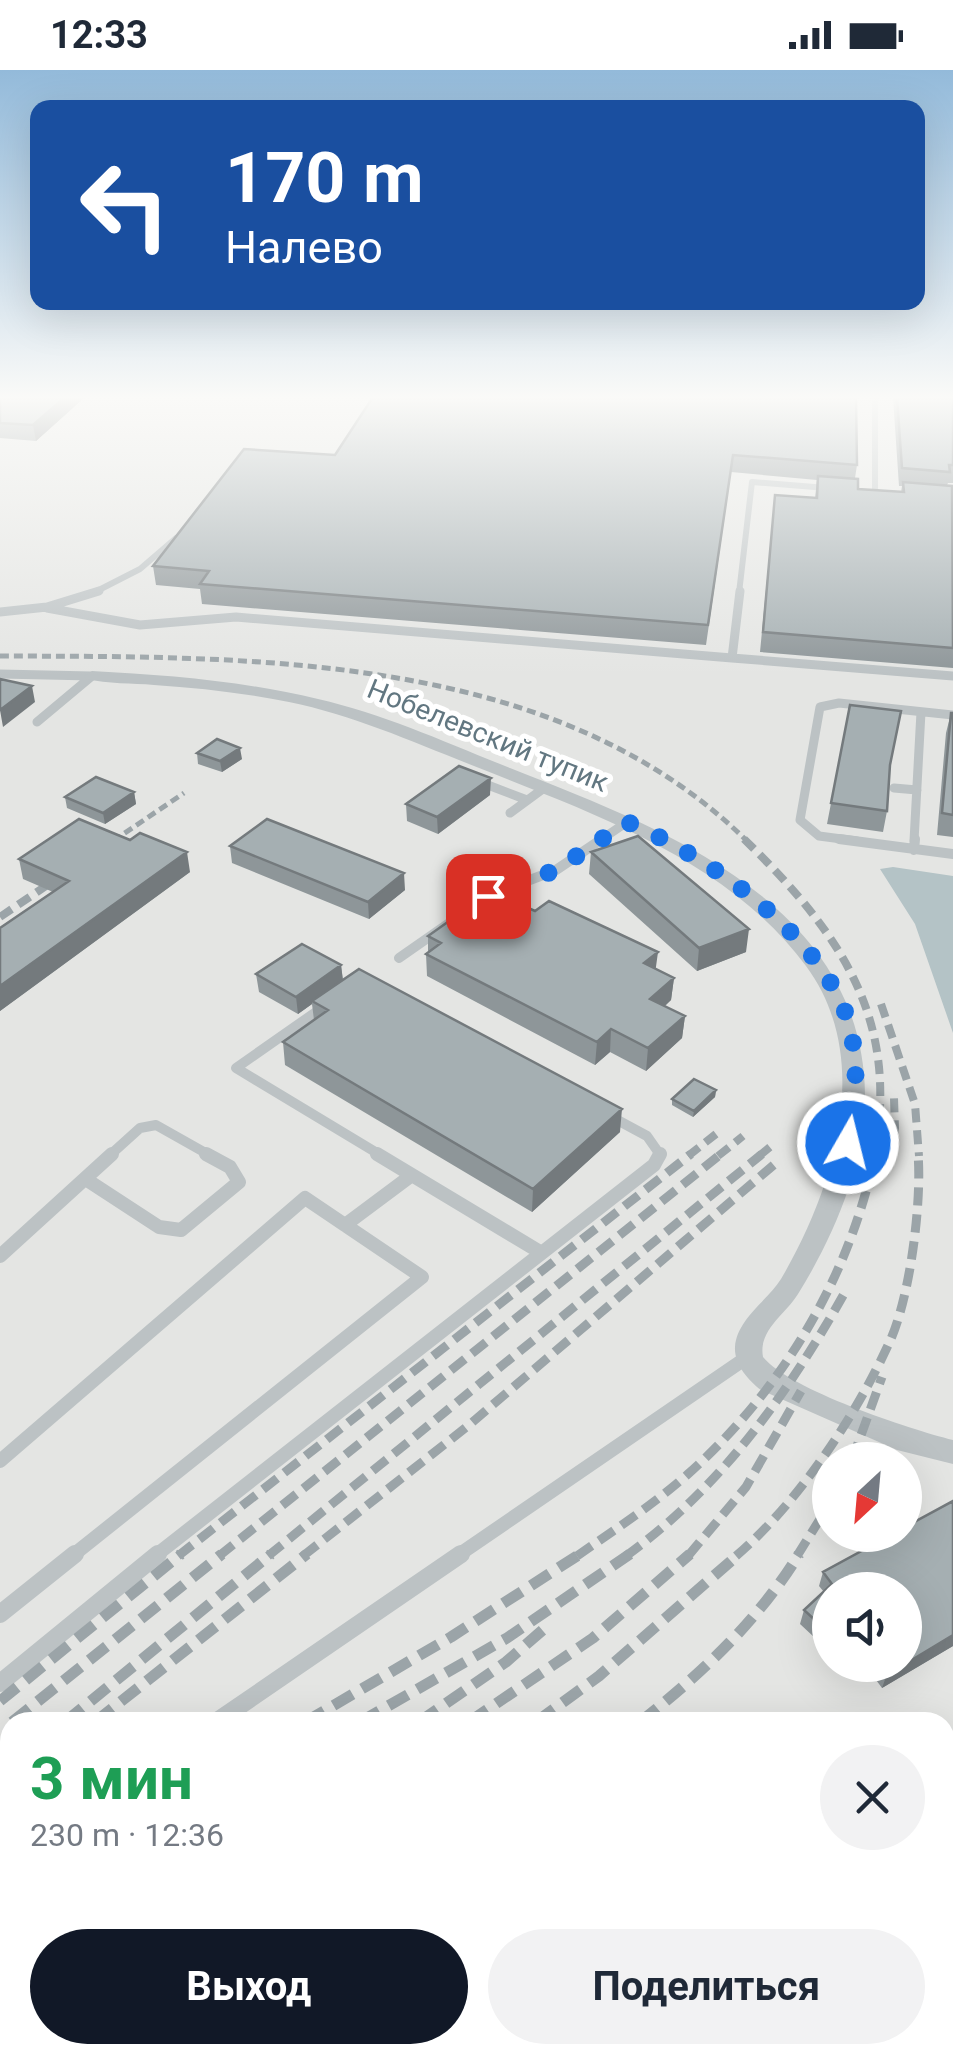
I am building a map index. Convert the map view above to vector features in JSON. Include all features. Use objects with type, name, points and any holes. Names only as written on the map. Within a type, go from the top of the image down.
[{"type":"street","name":"Нобелевский тупик","points":[[92,676],[218,685],[301,698],[350,712],[535,794],[627,822],[698,859],[742,889],[783,925],[823,973],[848,1020],[856,1111],[840,1174],[790,1286],[750,1338],[749,1356]]},
{"type":"street","points":[[749,1356],[756,1371],[771,1382],[907,1442],[953,1452]]},
{"type":"lane","points":[[732,658],[751,490]]},
{"type":"lane","points":[[859,490],[895,493]]},
{"type":"lane","points":[[47,608],[145,567],[180,532]]},
{"type":"lane","points":[[0,612],[47,608],[140,625],[236,617],[953,676]]},
{"type":"lane","points":[[0,674],[92,676]]},
{"type":"lane","points":[[37,722],[92,676]]},
{"type":"lane","points":[[953,715],[840,704],[820,707],[800,820],[819,836],[953,854]]},
{"type":"lane","points":[[914,850],[921,712]]},
{"type":"lane","points":[[472,779],[535,794]]},
{"type":"lane","points":[[894,788],[917,790]]},
{"type":"lane","points":[[510,813],[535,794]]},
{"type":"lane","points":[[399,958],[488,896],[556,870],[627,822]]},
{"type":"lane","points":[[344,992],[236,1068],[540,1252]]},
{"type":"lane","points":[[0,1683],[234,1492],[661,1156],[650,1137],[599,1110]]},
{"type":"lane","points":[[0,1256],[88,1180],[140,1128],[156,1125],[230,1167],[239,1182],[181,1230],[158,1227],[88,1180]]},
{"type":"lane","points":[[345,1225],[412,1174]]},
{"type":"lane","points":[[0,1461],[305,1198],[422,1277],[0,1614]]},
{"type":"lane","points":[[231,1712],[749,1356]]},
{"type":"shaded area","points":[[0,490],[953,490],[953,1712],[0,1712]]},
{"type":"shaded area","points":[[893,867],[953,876],[953,1033],[915,924],[880,869]]},
{"type":"building","points":[[212,490],[728,490],[708,625],[200,584],[209,571],[153,566]]},
{"type":"building","points":[[817,490],[952,490],[953,648],[763,632],[775,495],[817,498]]},
{"type":"building","points":[[0,679],[32,686],[0,710]]},
{"type":"building","points":[[850,705],[901,711],[890,765],[887,811],[831,803]]},
{"type":"building","points":[[953,713],[953,815],[942,813]]},
{"type":"building","points":[[217,739],[240,748],[220,761],[197,753]]},
{"type":"building","points":[[459,766],[491,778],[437,817],[406,804]]},
{"type":"building","points":[[96,777],[134,792],[103,813],[65,797]]},
{"type":"building","points":[[79,819],[130,840],[140,833],[187,852],[0,986],[0,928],[69,881],[19,859]]},
{"type":"building","points":[[267,819],[404,873],[368,902],[230,846]]},
{"type":"building","points":[[638,836],[749,929],[699,948],[591,852]]},
{"type":"building","points":[[506,898],[535,911],[549,901],[658,952],[644,963],[674,978],[650,999],[685,1016],[648,1048],[611,1029],[597,1042],[426,954],[441,943],[428,936],[466,909],[481,916]]},
{"type":"building","points":[[302,944],[341,965],[296,997],[256,974]]},
{"type":"building","points":[[359,969],[622,1109],[533,1189],[283,1042],[328,1010],[312,1001]]},
{"type":"building","points":[[694,1079],[716,1090],[694,1111],[672,1099]]},
{"type":"building","points":[[953,1501],[953,1635],[922,1654],[922,1572],[823,1572],[860,1552],[922,1552],[922,1518]]},
{"type":"railway","points":[[0,656],[296,665],[395,678],[492,699],[584,732],[670,779],[747,841]]},
{"type":"railway","points":[[113,841],[184,793]]},
{"type":"railway","points":[[97,852],[117,839]]},
{"type":"railway","points":[[744,839],[778,873],[834,943],[870,1019],[878,1061],[880,1106],[874,1156]]},
{"type":"railway","points":[[0,917],[68,871]]},
{"type":"railway","points":[[881,1004],[915,1104],[919,1156]]},
{"type":"railway","points":[[890,1156],[895,1128],[894,1098]]},
{"type":"railway","points":[[688,1156],[716,1134]]},
{"type":"railway","points":[[718,1156],[743,1136]]},
{"type":"railway","points":[[759,1156],[770,1147]]},
{"type":"railway","points":[[178,1556],[691,1154]]},
{"type":"railway","points":[[219,1556],[721,1154]]},
{"type":"railway","points":[[268,1556],[762,1154]]},
{"type":"railway","points":[[578,1555],[688,1474],[722,1441],[782,1368],[830,1287],[864,1200],[875,1154]]},
{"type":"railway","points":[[888,1167],[890,1154]]},
{"type":"railway","points":[[736,1556],[781,1511],[824,1457],[890,1341],[913,1249],[918,1154]]},
{"type":"railway","points":[[303,1556],[469,1425],[776,1163]]},
{"type":"railway","points":[[626,1556],[692,1500],[749,1437],[799,1368],[844,1294]]},
{"type":"railway","points":[[859,1442],[882,1377]]},
{"type":"railway","points":[[689,1555],[746,1487],[801,1391]]},
{"type":"railway","points":[[797,1556],[812,1532]]},
{"type":"railway","points":[[0,1701],[181,1554]]},
{"type":"railway","points":[[24,1712],[222,1554]]},
{"type":"railway","points":[[77,1712],[271,1554]]},
{"type":"railway","points":[[108,1712],[307,1554]]},
{"type":"railway","points":[[378,1712],[507,1638],[630,1554]]},
{"type":"railway","points":[[550,1712],[599,1676],[739,1554]]},
{"type":"railway","points":[[652,1712],[727,1645],[765,1602],[799,1554]]},
{"type":"railway","points":[[322,1712],[451,1637],[578,1555]]},
{"type":"railway","points":[[484,1712],[593,1638],[689,1555]]},
{"type":"railway","points":[[434,1712],[506,1662],[545,1628]]},
{"type":"route","points":[[488,896],[556,870],[627,822],[698,859],[742,889],[783,925],[823,973],[848,1020],[856,1111],[848,1143]]}]
